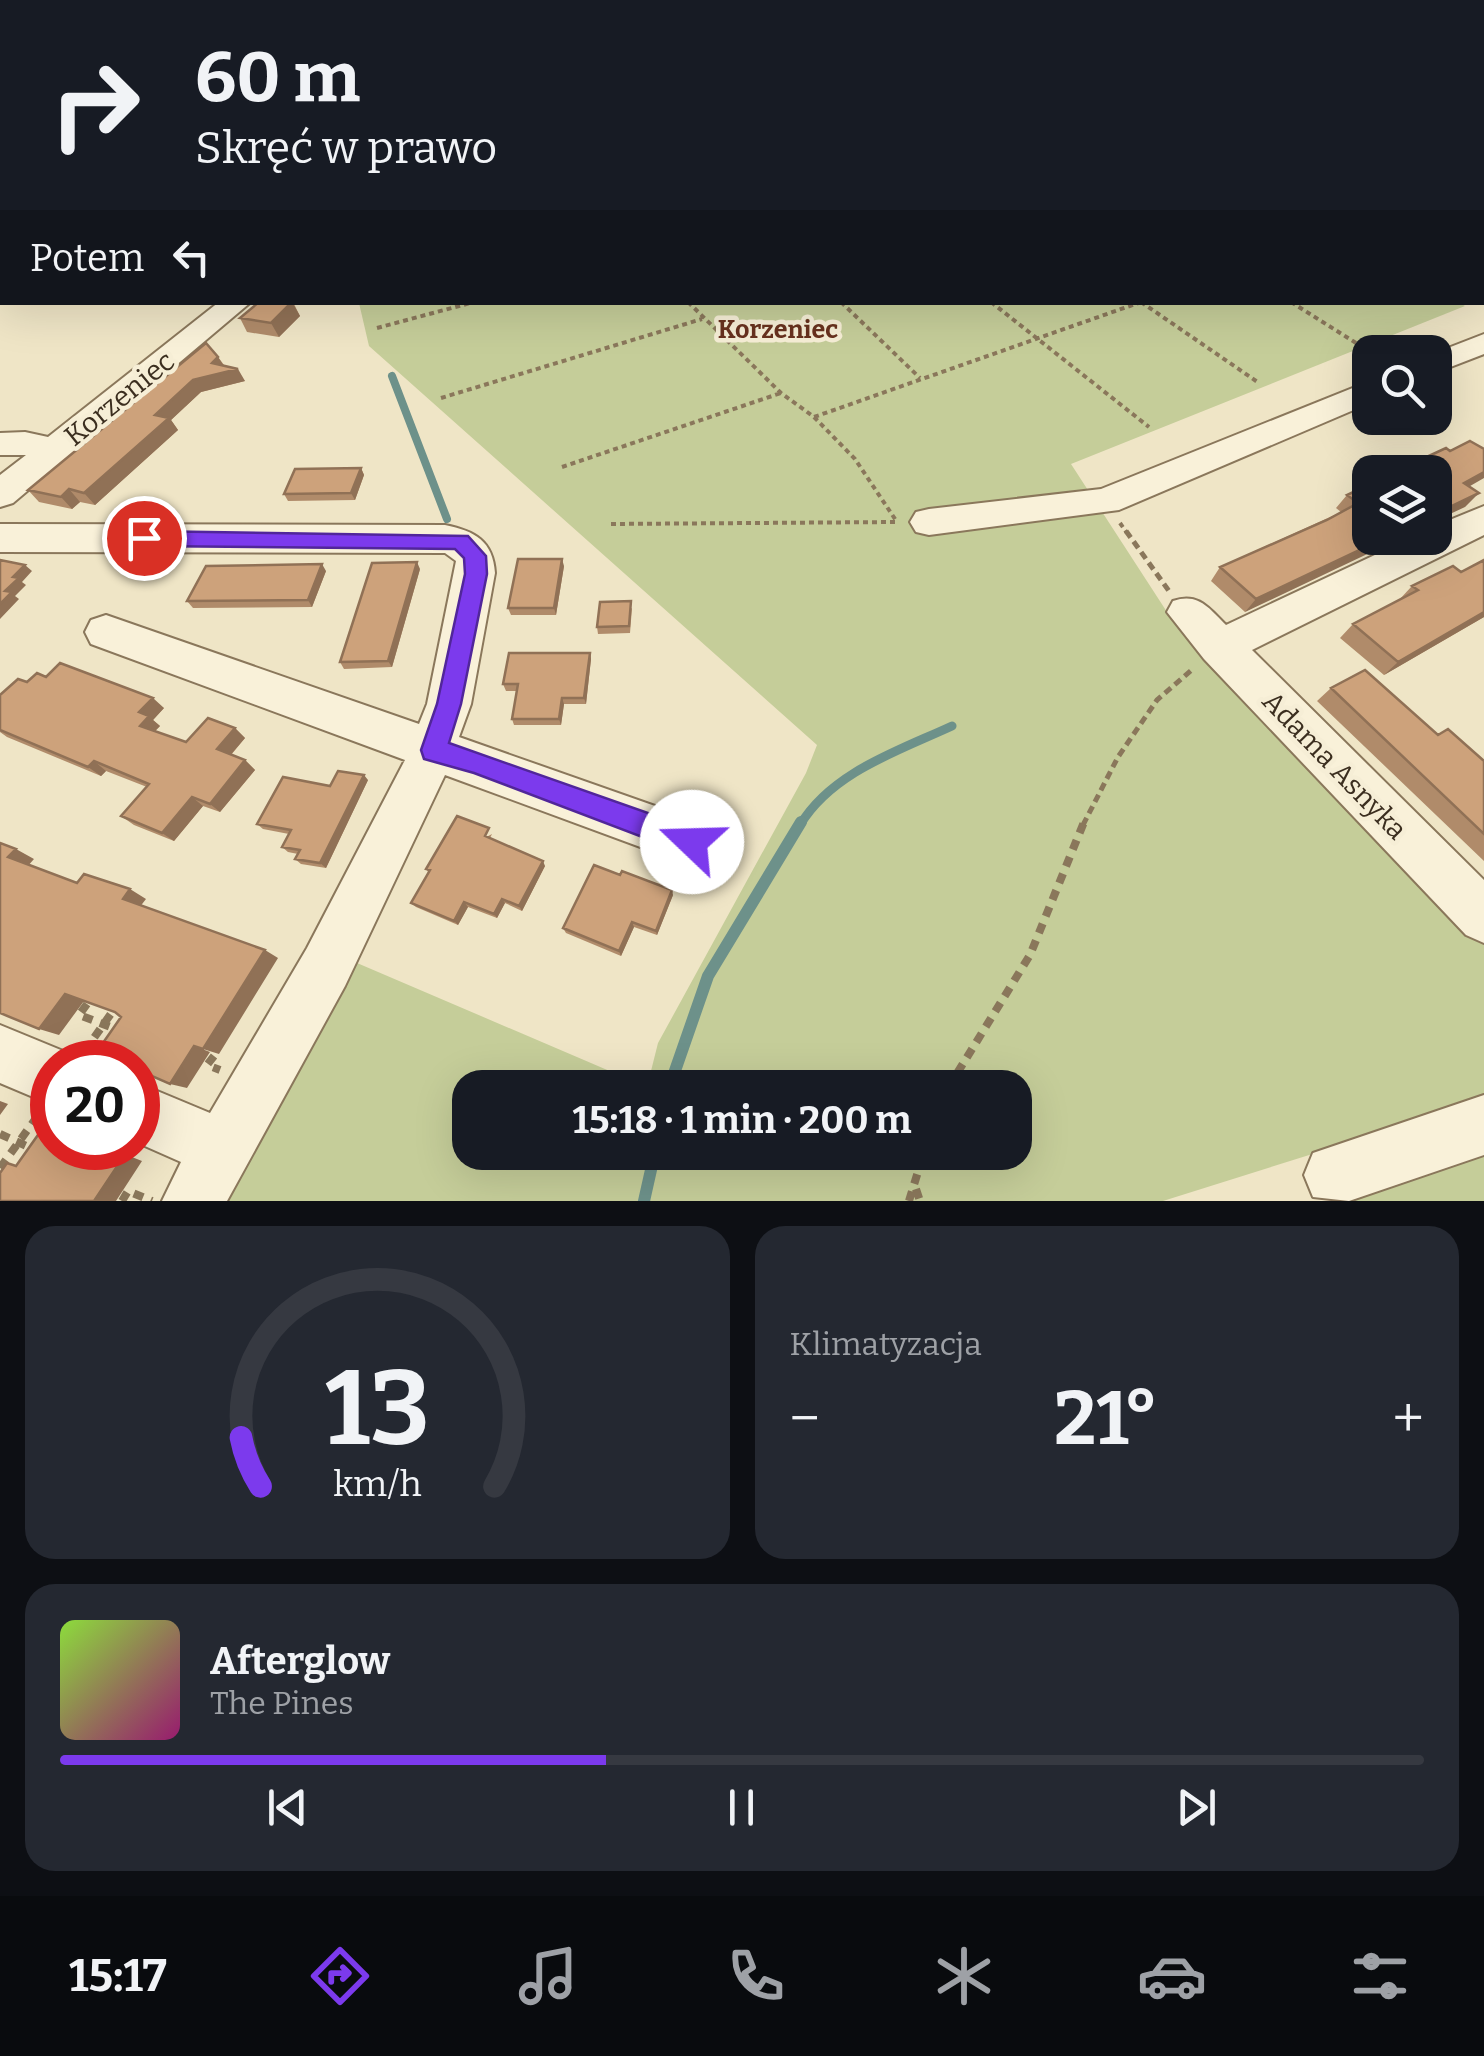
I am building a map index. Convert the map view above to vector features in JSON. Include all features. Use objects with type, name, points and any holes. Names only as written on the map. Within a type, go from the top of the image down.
[{"type":"street","name":"Korzeniec","points":[[0,494],[234,305]]},
{"type":"street","points":[[1452,357],[1484,343]]},
{"type":"street","points":[[913,522],[1106,502],[1352,399]]},
{"type":"street","points":[[0,444],[25,443],[55,450]]},
{"type":"street","points":[[1219,646],[1484,520]]},
{"type":"street","points":[[0,538],[460,542],[475,556],[476,574],[449,704],[434,750],[344,934],[193,1201]]},
{"type":"street","name":"Adama Asnyka","points":[[1187,612],[1484,918]]},
{"type":"street","points":[[106,632],[692,842]]},
{"type":"street","points":[[0,1054],[30,1080]]},
{"type":"street","points":[[160,1122],[223,1149]]},
{"type":"street","points":[[1335,1175],[1484,1126]]},
{"type":"path","points":[[378,328],[463,305]]},
{"type":"path","points":[[690,305],[781,393],[814,416],[913,522]]},
{"type":"path","points":[[844,305],[920,378]]},
{"type":"path","points":[[995,305],[1149,427]]},
{"type":"path","points":[[814,416],[1132,305]]},
{"type":"path","points":[[1145,305],[1258,382]]},
{"type":"path","points":[[1296,305],[1352,340]]},
{"type":"path","points":[[441,398],[702,319]]},
{"type":"path","points":[[562,467],[781,393]]},
{"type":"path","points":[[1106,502],[1152,572],[1187,612]]},
{"type":"path","points":[[611,524],[913,522]]},
{"type":"path","points":[[959,1070],[1030,954],[1070,848],[1118,757],[1157,700],[1219,646]]},
{"type":"path","points":[[92,1040],[126,992]]},
{"type":"path","points":[[87,1004],[80,1015],[127,1034]]},
{"type":"path","points":[[0,1168],[30,1122]]},
{"type":"path","points":[[0,1134],[30,1148]]},
{"type":"path","points":[[909,1201],[920,1170]]},
{"type":"path","points":[[916,1189],[920,1201]]},
{"type":"path","points":[[122,1201],[128,1191],[152,1201]]},
{"type":"green space","points":[[359,305],[1465,306],[1393,335],[1352,335],[1352,351],[1071,464],[1167,612],[1484,945],[1484,1201],[1349,1201],[1322,1151],[1163,1201],[218,1201],[343,957],[607,1070],[452,1070],[452,1170],[1032,1170],[1032,1070],[651,1070],[658,1043],[806,773],[817,745],[369,346]]},
{"type":"building","points":[[255,305],[289,305],[271,323],[240,318]]},
{"type":"building","points":[[206,343],[218,357],[212,363],[238,369],[193,380],[155,415],[169,418],[84,493],[69,489],[61,497],[28,490]]},
{"type":"building","points":[[1470,441],[1484,449],[1484,472],[1464,483],[1479,493],[1452,506],[1452,455],[1431,455],[1446,448],[1450,451]]},
{"type":"building","points":[[361,468],[351,493],[284,494],[295,469]]},
{"type":"building","points":[[1352,506],[1352,554],[1256,599],[1220,567]]},
{"type":"building","points":[[518,559],[562,559],[554,608],[508,608]]},
{"type":"building","points":[[0,560],[25,565],[13,577],[19,578],[5,591],[12,592],[0,604]]},
{"type":"building","points":[[1484,560],[1484,612],[1398,662],[1353,624],[1418,590],[1412,586],[1453,566],[1461,572]]},
{"type":"building","points":[[417,562],[388,661],[340,662],[372,563]]},
{"type":"building","points":[[322,564],[308,600],[187,601],[206,566]]},
{"type":"building","points":[[631,601],[629,626],[597,627],[600,602]]},
{"type":"building","points":[[509,653],[590,653],[584,698],[562,698],[559,719],[512,719],[518,684],[503,684]]},
{"type":"building","points":[[60,663],[153,698],[139,712],[149,716],[140,726],[186,742],[208,718],[235,728],[217,749],[245,760],[210,804],[192,797],[162,833],[121,816],[149,784],[94,761],[88,767],[0,730],[0,695],[18,679],[27,682],[37,673],[46,677]]},
{"type":"building","points":[[1365,670],[1438,735],[1448,729],[1484,761],[1484,834],[1331,688]]},
{"type":"building","points":[[338,771],[364,775],[320,863],[295,859],[300,850],[282,847],[291,830],[257,824],[283,777],[330,786]]},
{"type":"building","points":[[457,816],[489,828],[485,836],[543,861],[519,906],[502,899],[494,914],[464,902],[454,921],[411,903]]},
{"type":"building","points":[[0,843],[16,849],[8,857],[77,883],[84,874],[130,889],[123,899],[265,950],[203,1049],[194,1046],[170,1084],[160,1080],[160,1040],[105,1040],[121,1017],[115,1012],[65,994],[39,1029],[0,1013]]},
{"type":"building","points":[[594,865],[672,890],[656,931],[632,922],[619,951],[563,928]]},
{"type":"building","points":[[30,1146],[30,1170],[115,1170],[94,1201],[0,1201],[0,1173],[7,1163],[16,1166]]},
{"type":"waterway","points":[[392,376],[447,519]]},
{"type":"waterway","points":[[800,825],[848,777],[952,726]]},
{"type":"waterway","points":[[675,1070],[708,976],[801,822]]},
{"type":"waterway","points":[[644,1201],[651,1170]]},
{"type":"district","name":"Korzeniec","points":[[778,329]]},
{"type":"route","points":[[144,538],[460,542],[475,556],[476,574],[449,704],[434,750],[474,761],[692,842]]}]
